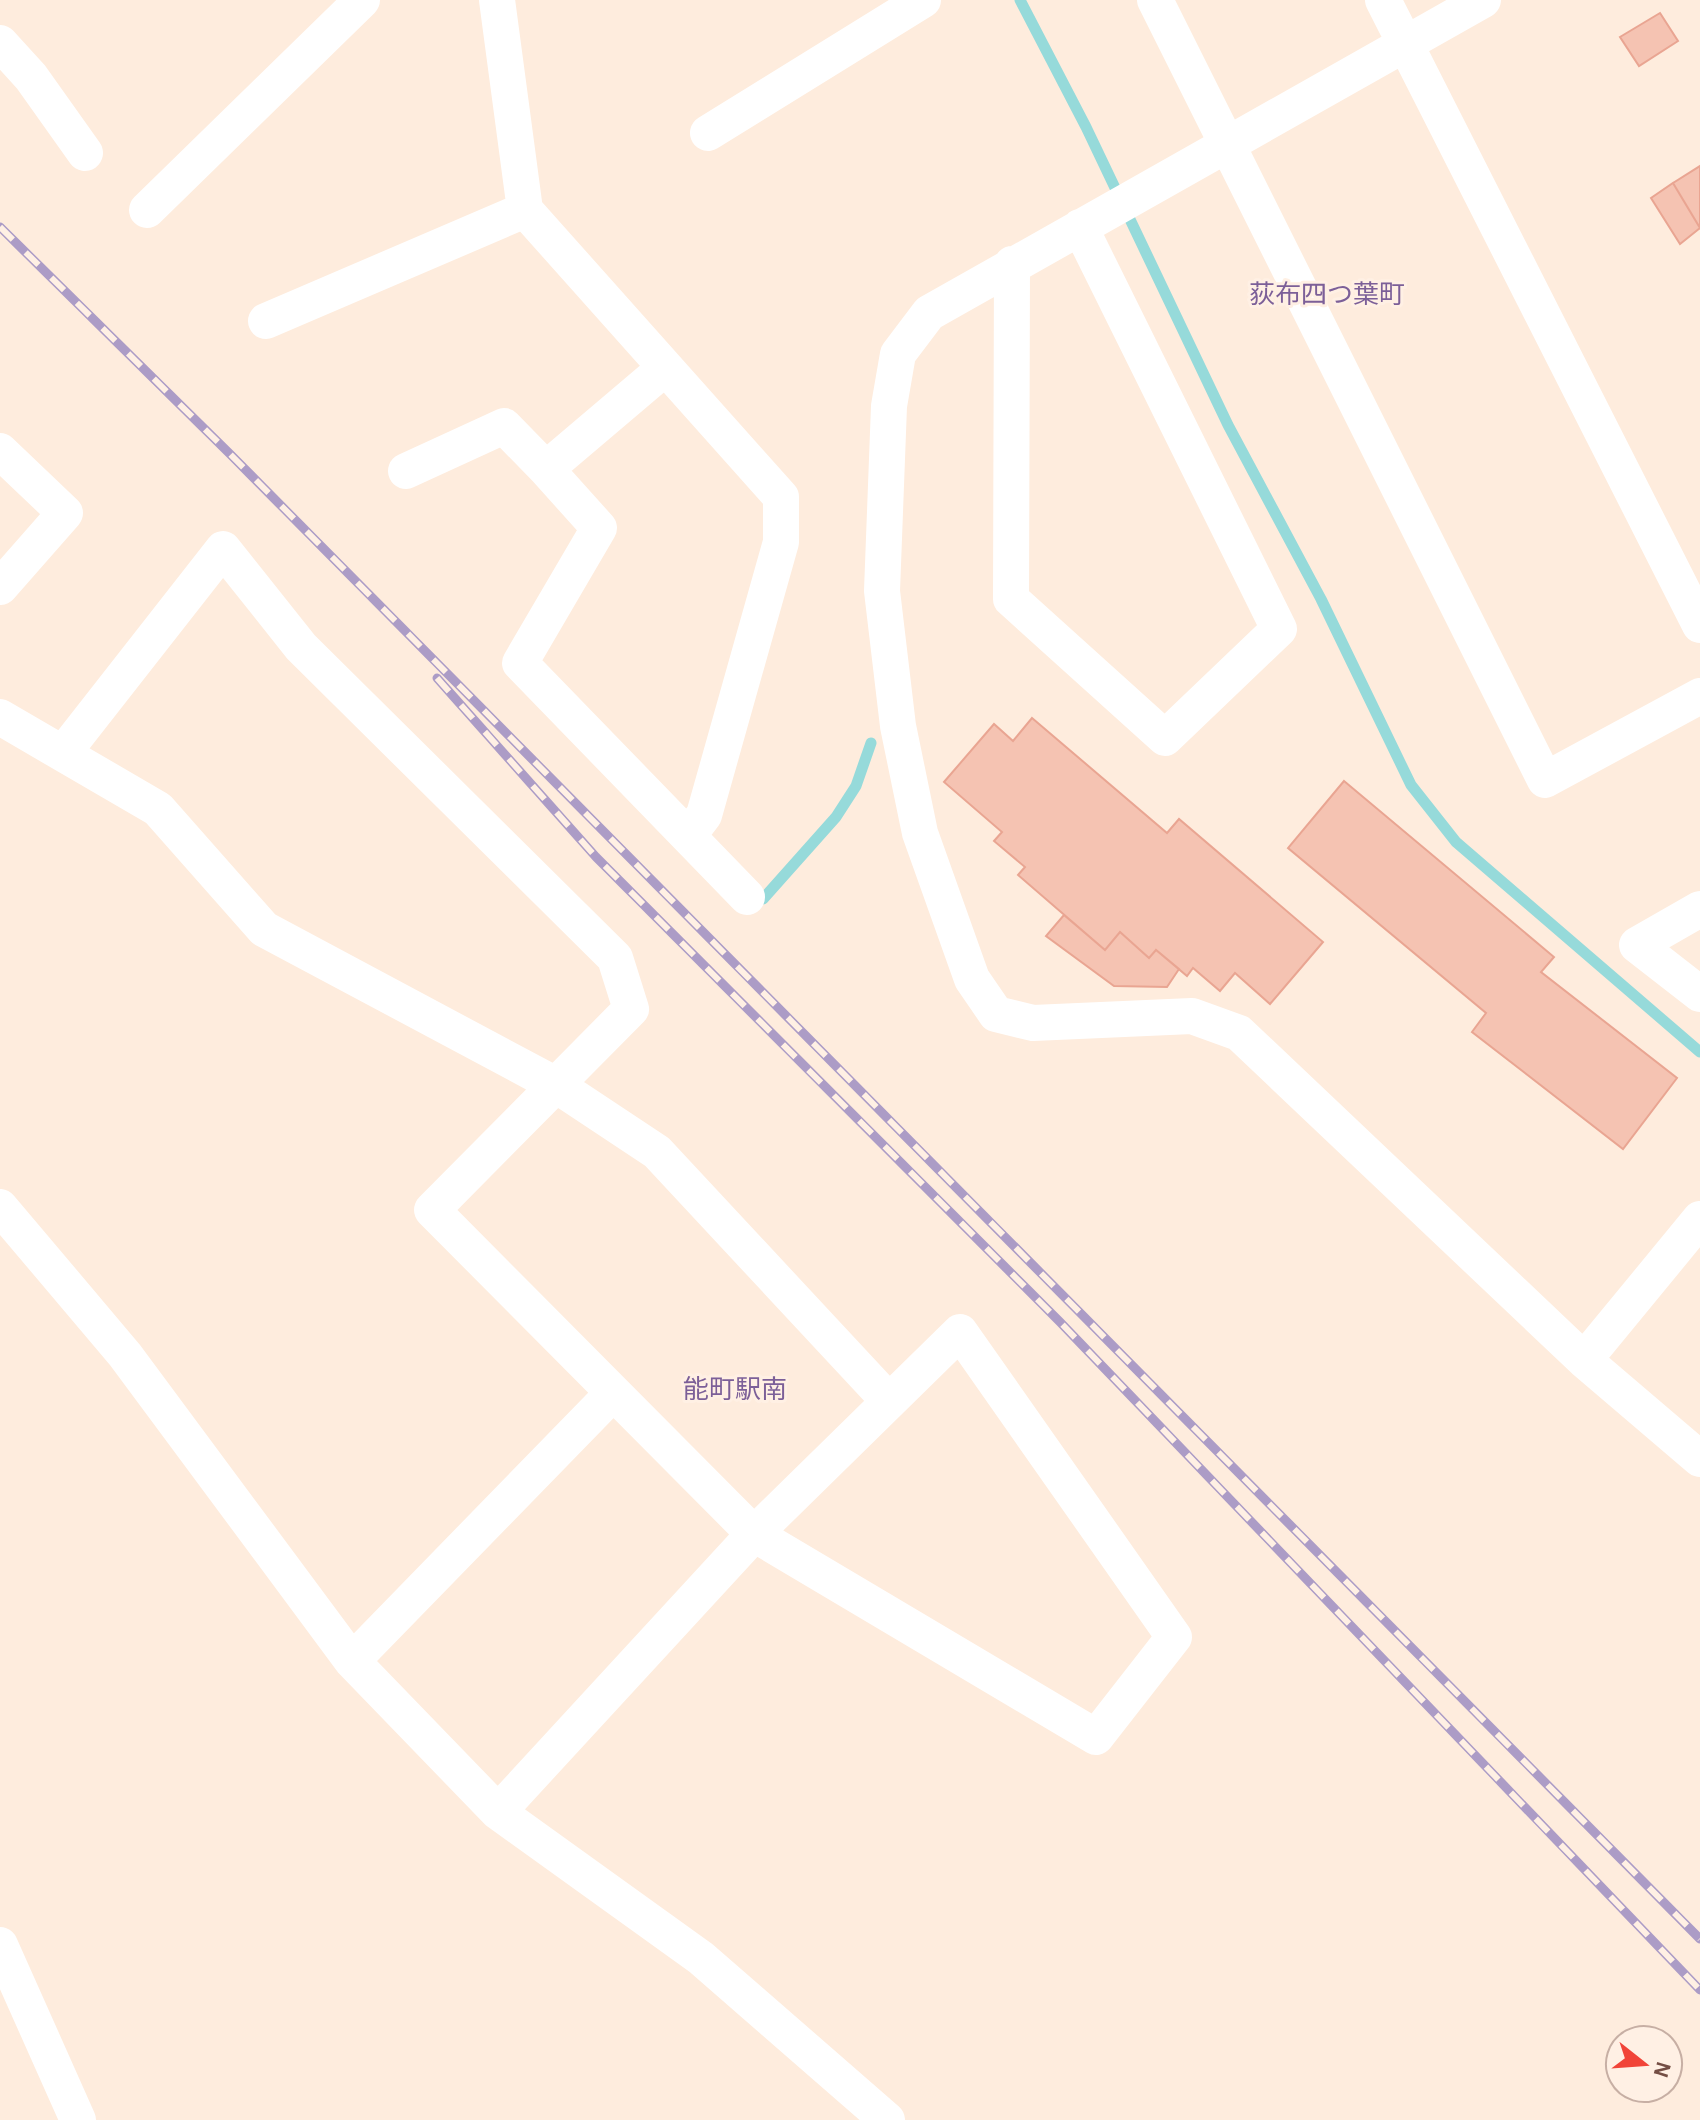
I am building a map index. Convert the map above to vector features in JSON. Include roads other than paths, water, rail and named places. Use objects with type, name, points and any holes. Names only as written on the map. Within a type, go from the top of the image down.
[{"type":"street","points":[[147,210],[362,0]]},
{"type":"street","points":[[497,0],[525,210],[781,497],[781,542],[704,815],[688,836]]},
{"type":"street","points":[[708,133],[923,0]]},
{"type":"street","points":[[1155,0],[1545,780],[1700,696]]},
{"type":"street","points":[[1383,0],[1700,625]]},
{"type":"street","points":[[1483,0],[929,313],[898,354],[889,406],[882,591],[898,726],[920,833],[972,979],[996,1014],[1033,1023],[1192,1016],[1239,1033],[1584,1360],[1700,1459]]},
{"type":"street","points":[[0,43],[31,77],[85,153]]},
{"type":"street","points":[[266,321],[525,210]]},
{"type":"street","points":[[1012,264],[1011,599],[1165,738],[1279,629],[1080,227]]},
{"type":"street","points":[[546,469],[665,368]]},
{"type":"street","points":[[406,471],[504,426],[599,528],[520,663],[747,897]]},
{"type":"street","points":[[0,451],[65,513],[0,587]]},
{"type":"street","points":[[64,752],[223,549],[301,647],[615,958],[631,1009],[432,1210],[754,1534],[1096,1737],[1174,1637],[960,1332],[887,1399],[754,1534],[498,1812]]},
{"type":"street","points":[[0,717],[158,809],[264,929],[556,1085],[657,1152],[887,1399]]},
{"type":"street","points":[[1700,909],[1637,945],[1700,994]]},
{"type":"street","points":[[0,1207],[125,1355],[352,1661],[498,1812],[701,1958],[887,2120]]},
{"type":"street","points":[[1584,1360],[1700,1219]]},
{"type":"street","points":[[352,1661],[613,1393]]},
{"type":"street","points":[[0,1945],[78,2120]]},
{"type":"waterway","points":[[1020,0],[1086,127],[1228,425],[1321,599],[1411,785],[1456,842],[1700,1052]]},
{"type":"waterway","points":[[763,899],[836,817],[856,786],[871,743]]},
{"type":"railway","points":[[0,227],[230,454],[1700,1939]]},
{"type":"railway","points":[[437,678],[596,857],[1060,1322],[1700,1990]]},
{"type":"district","name":"荻布四つ葉町","points":[[1327,295]]},
{"type":"district","name":"能町駅南","points":[[735,1390]]}]
